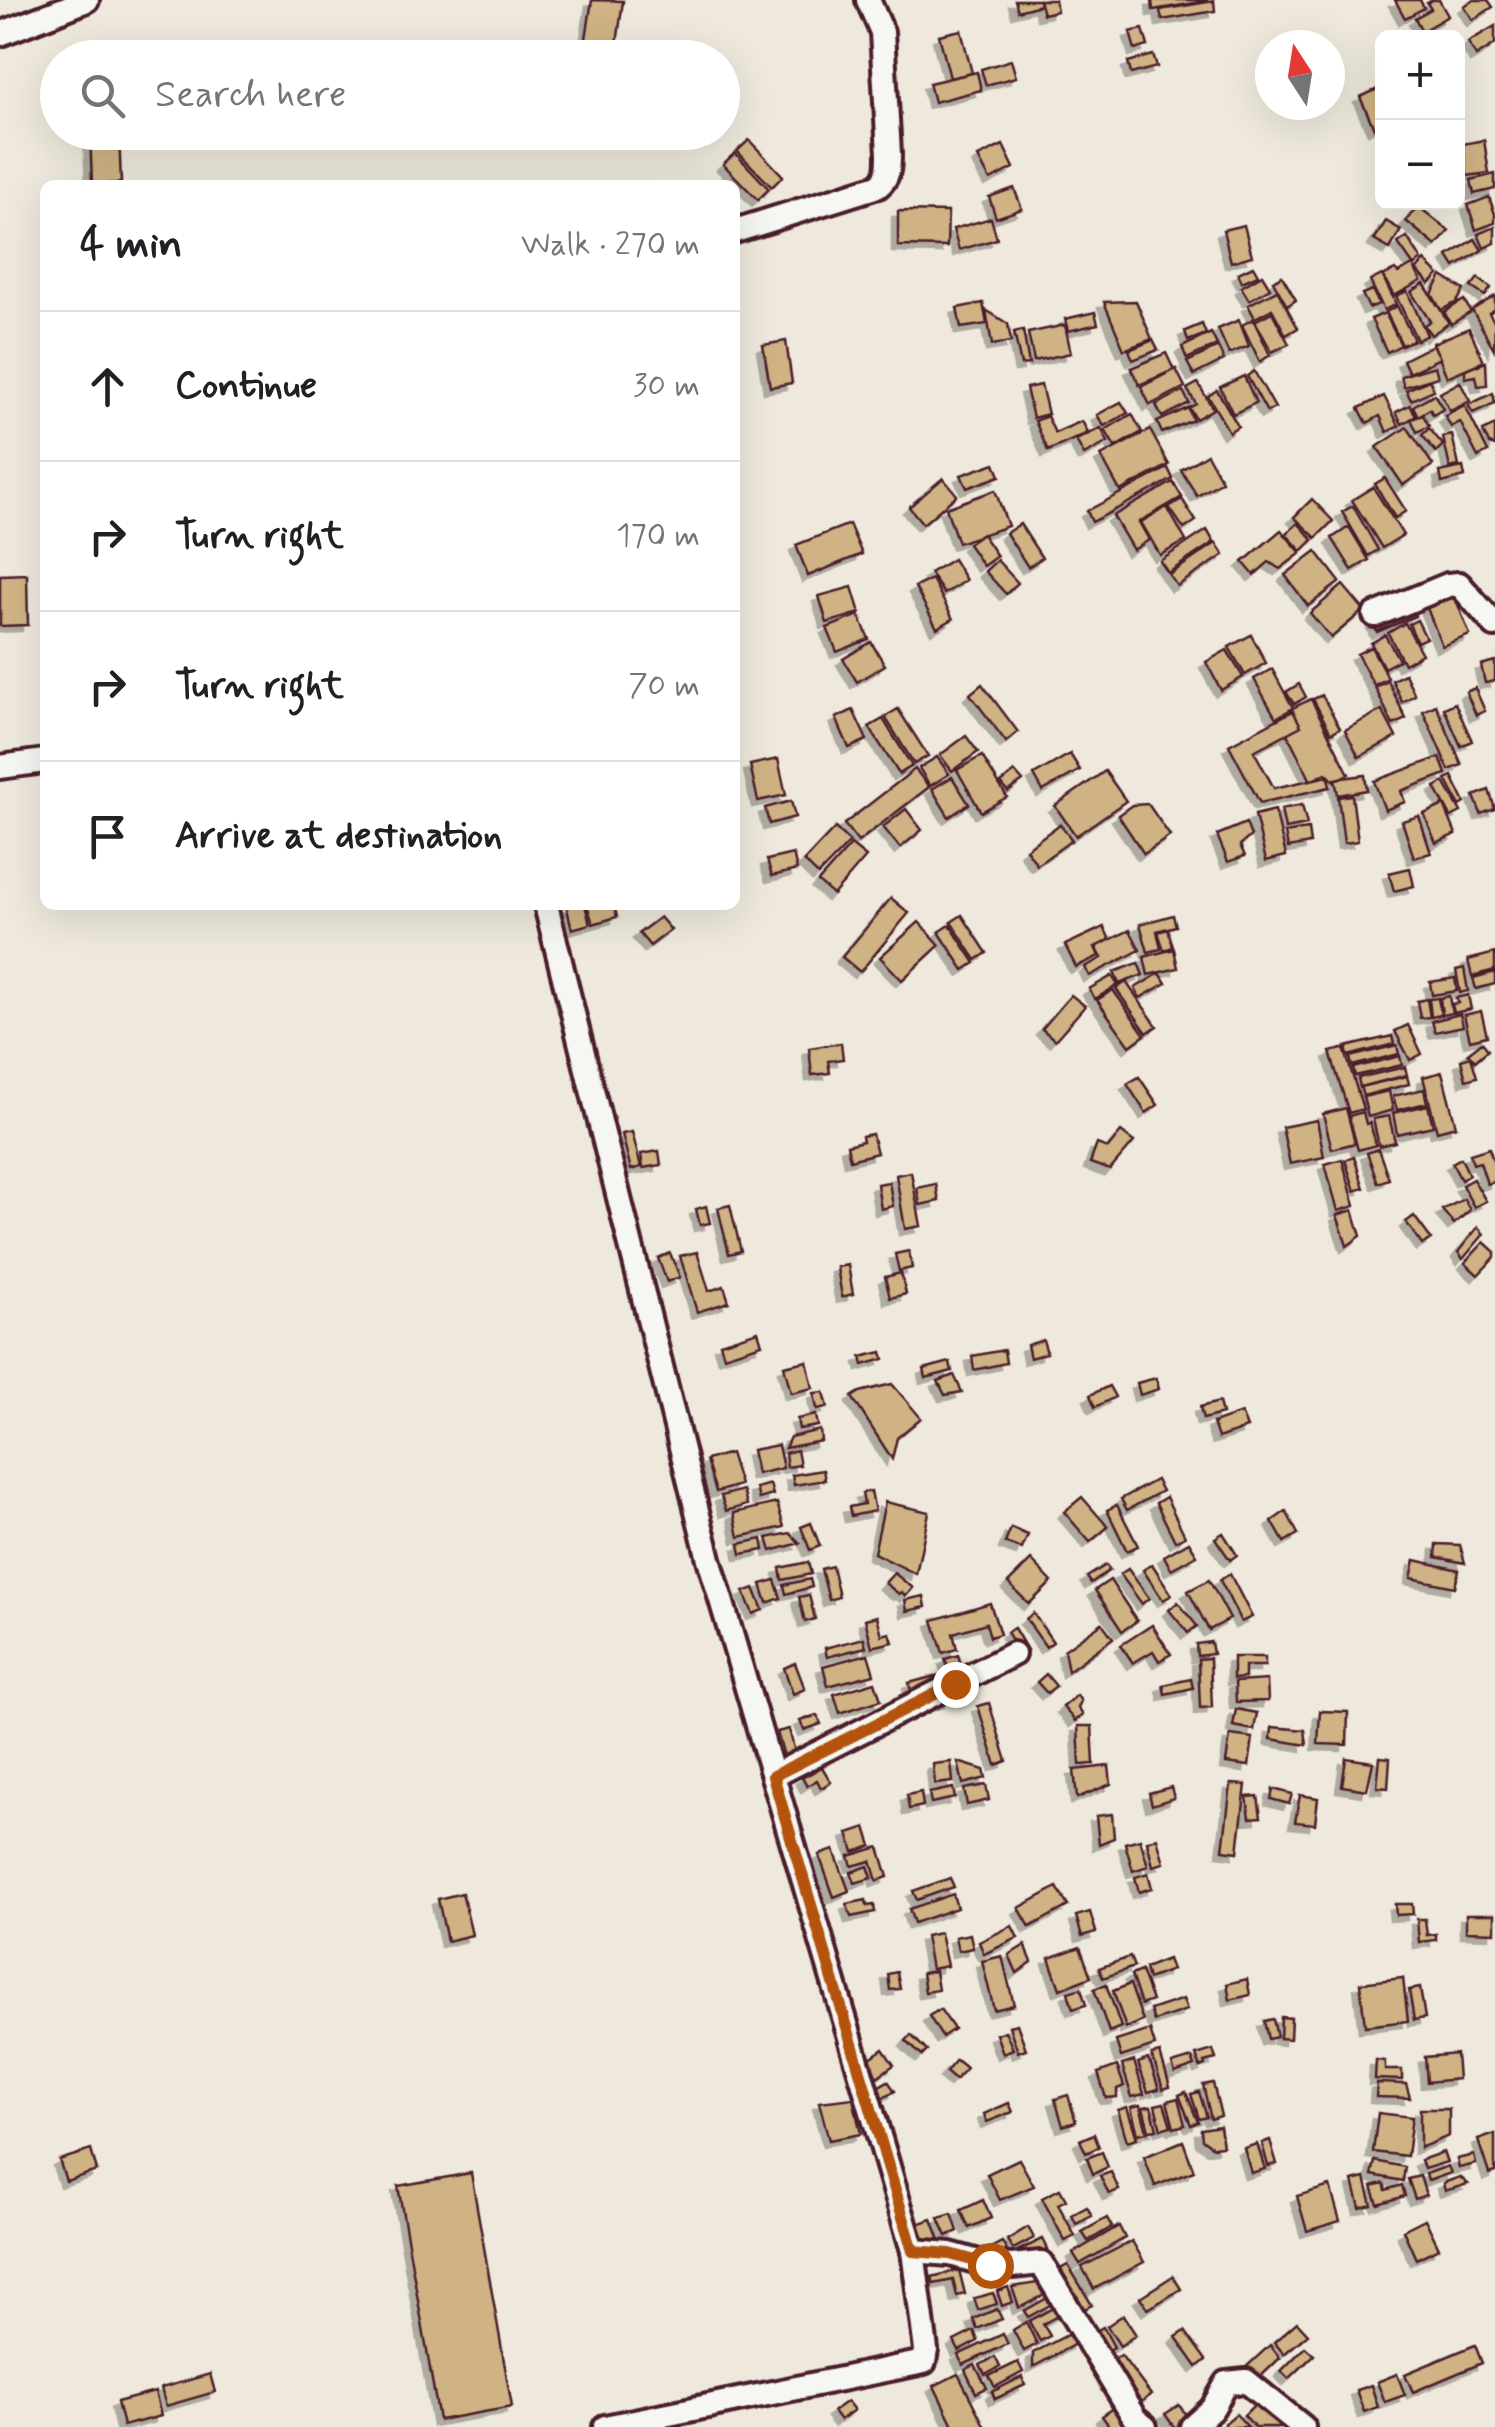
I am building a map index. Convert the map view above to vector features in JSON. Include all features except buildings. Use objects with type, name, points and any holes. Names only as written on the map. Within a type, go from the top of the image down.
[{"type":"street","points":[[0,34],[87,0]]},
{"type":"street","points":[[740,229],[884,182],[890,154],[882,32],[868,0]]},
{"type":"street","points":[[1375,615],[1459,584],[1495,625]]},
{"type":"street","points":[[0,767],[40,763]]},
{"type":"street","points":[[547,910],[709,1559],[913,2251],[926,2350],[924,2362],[605,2427]]},
{"type":"street","points":[[773,1776],[1013,1654]]},
{"type":"street","points":[[913,2251],[950,2254],[990,2265],[1041,2263],[1135,2418],[1145,2427]]},
{"type":"street","points":[[1192,2427],[1212,2410],[1227,2383],[1246,2381],[1303,2427]]},
{"type":"route","points":[[955,1684],[773,1776],[913,2251],[950,2254],[990,2265]]}]
